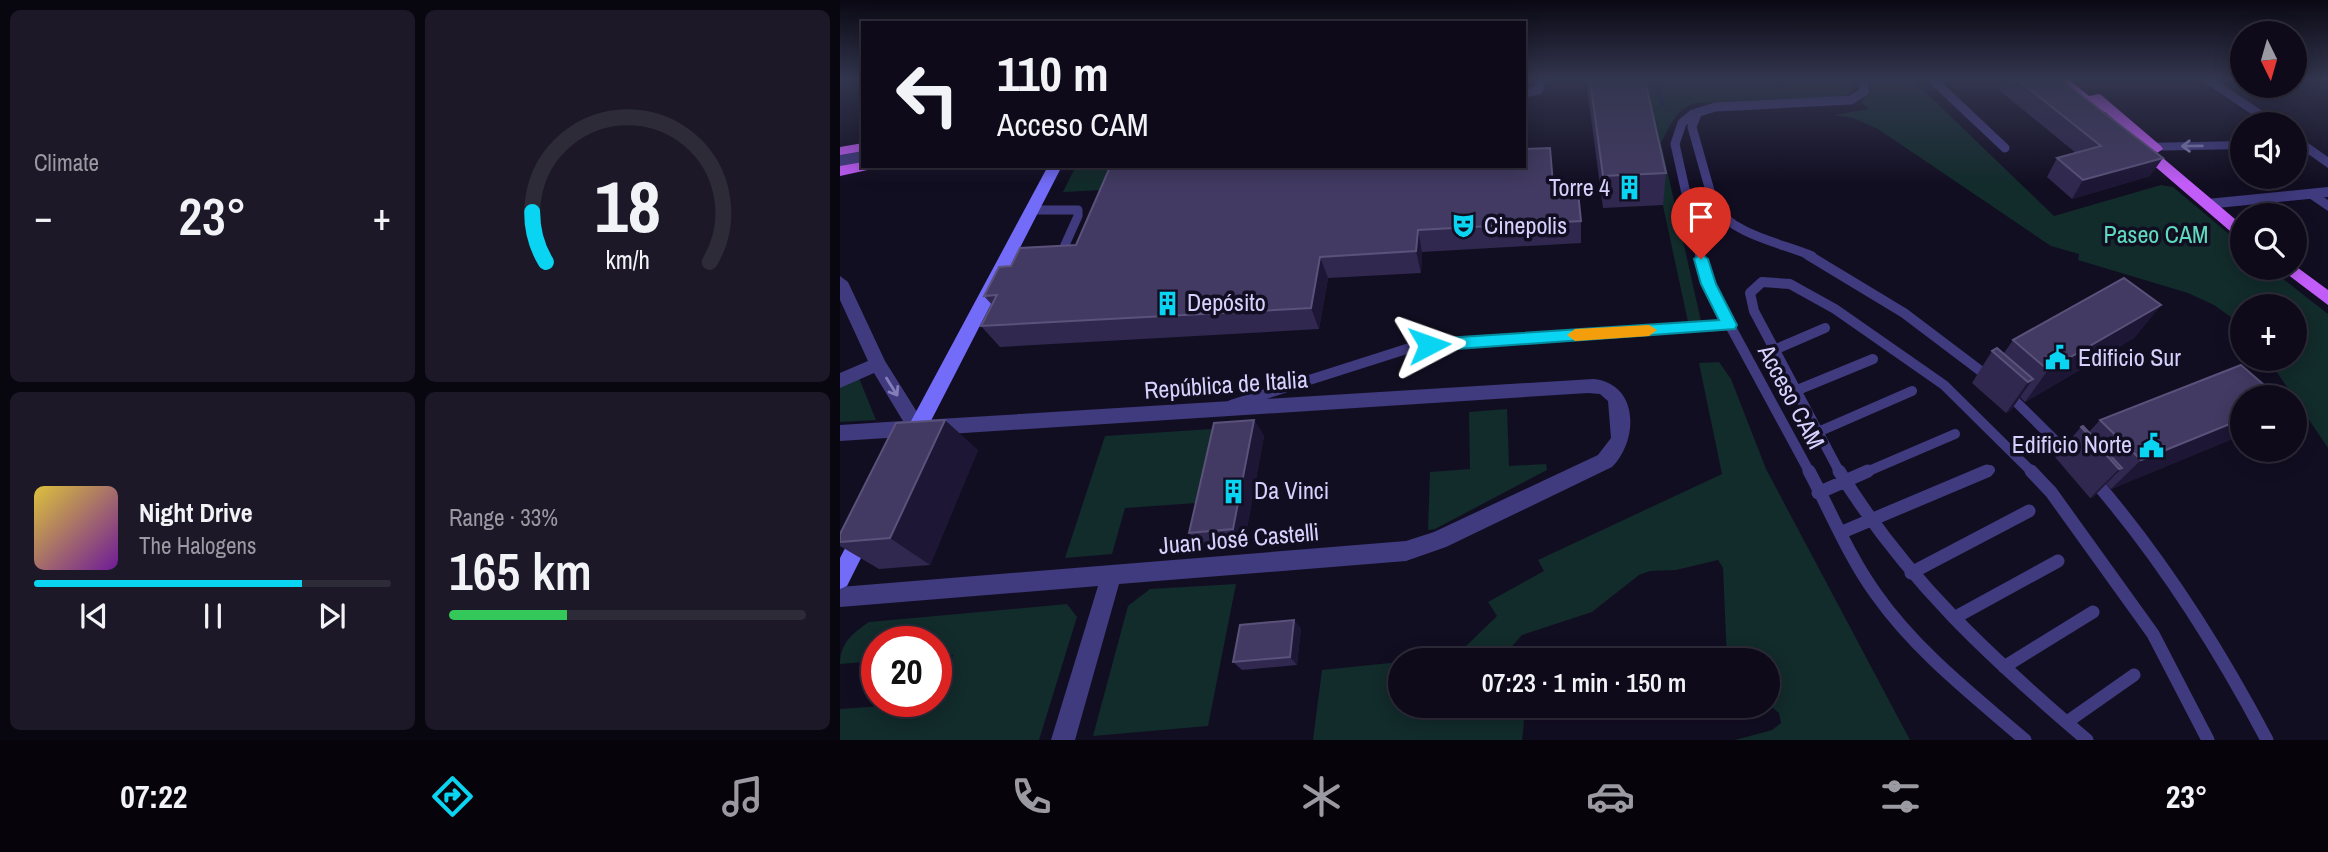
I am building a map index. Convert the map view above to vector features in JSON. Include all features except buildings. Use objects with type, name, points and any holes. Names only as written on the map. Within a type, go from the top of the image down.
[{"type":"main road","points":[[2106,115],[2148,147]]},
{"type":"main road","points":[[2113,115],[2230,221]]},
{"type":"main road","points":[[840,150],[861,147]]},
{"type":"main road","points":[[840,171],[861,167]]},
{"type":"main road","points":[[899,463],[1054,168]]},
{"type":"main road","points":[[2213,204],[2230,214]]},
{"type":"main road","points":[[2307,272],[2328,287]]},
{"type":"main road","points":[[2303,280],[2328,299]]},
{"type":"main road","points":[[840,579],[870,521]]},
{"type":"street","points":[[2148,147],[2230,145]]},
{"type":"street","points":[[2307,148],[2328,164]]},
{"type":"street","points":[[2213,204],[2328,191]]},
{"type":"street","points":[[2311,193],[2328,207]]},
{"type":"street","points":[[840,282],[878,364],[917,428]]},
{"type":"street","points":[[840,381],[878,364]]},
{"type":"street","name":"República de Italia","points":[[840,433],[1588,386],[1607,389],[1613,393],[1618,405],[1621,433],[1617,449]]},
{"type":"street","name":"Juan José Castelli","points":[[840,597],[1406,551],[1439,540],[1593,467],[1605,461],[1617,449]]},
{"type":"street","points":[[1063,740],[1111,576]]},
{"type":"lane","name":"Acceso CAM","points":[[1695,115],[1676,130],[1675,144],[1704,272],[1818,493],[1874,592],[1908,635],[2025,740]]},
{"type":"lane","points":[[1697,115],[1693,119],[1692,127],[1714,205],[1720,215],[1799,250],[1890,304],[1989,377],[2042,426],[2099,486],[2150,552],[2205,633],[2267,740]]},
{"type":"lane","points":[[1970,115],[2005,148]]},
{"type":"lane","points":[[840,157],[861,153]]},
{"type":"lane","points":[[840,165],[861,160]]},
{"type":"lane","points":[[1032,210],[1078,210],[1078,216],[1060,257]]},
{"type":"lane","points":[[2087,740],[2004,667],[1954,618],[1911,573],[1872,520],[1818,432],[1754,311],[1750,293],[1762,282],[1790,284],[1835,309],[1944,385],[2051,492],[2153,634],[2208,740]]},
{"type":"lane","points":[[1220,410],[1269,391],[1416,346],[1730,325]]},
{"type":"lane","points":[[1774,349],[1825,328]]},
{"type":"lane","points":[[1795,391],[1873,359]]},
{"type":"lane","points":[[1818,432],[1912,391]]},
{"type":"lane","points":[[1818,493],[1955,434]]},
{"type":"lane","points":[[1840,533],[1990,470]]},
{"type":"lane","points":[[1911,573],[2029,511]]},
{"type":"lane","points":[[1954,618],[2058,561]]},
{"type":"lane","points":[[2004,667],[2093,612]]},
{"type":"lane","points":[[2067,722],[2134,675]]},
{"type":"green space","points":[[1643,115],[1678,115],[1661,143],[1701,321],[1688,322]]},
{"type":"green space","name":"Paseo CAM","points":[[1833,115],[1949,115],[2054,216],[2161,185],[2173,187],[2230,235],[2230,280],[2284,280],[2302,294],[2230,294],[2230,316],[2214,305],[2188,293],[2078,260],[2079,254],[2051,246],[1878,129],[1853,118]]},
{"type":"green space","points":[[1075,168],[1150,168],[1123,189],[1063,192]]},
{"type":"green space","name":"Paseo CAM","points":[[2307,298],[2328,314],[2328,448],[2307,417],[2307,385],[2286,385],[2276,371],[2307,371]]},
{"type":"green space","points":[[1719,362],[1731,379],[1766,469],[1910,740],[1735,740],[1772,730],[1781,723],[1780,648],[1726,648],[1723,568],[1718,560],[1639,575],[1592,612],[1522,635],[1511,648],[1464,648],[1497,616],[1488,602],[1544,571],[1538,560],[1722,474],[1699,363]]},
{"type":"green space","points":[[859,378],[876,420],[840,422],[840,387]]},
{"type":"green space","points":[[1507,409],[1509,466],[1546,464],[1547,470],[1435,529],[1428,530],[1430,472],[1470,469],[1469,412]]},
{"type":"green space","points":[[1227,428],[1211,502],[1125,508],[1112,554],[1065,558],[1105,436]]},
{"type":"green space","points":[[1236,584],[1208,726],[1093,736],[1128,606],[1150,589]]},
{"type":"green space","points":[[1067,604],[1077,617],[1039,740],[840,740],[840,709],[861,707],[861,717],[952,717],[952,626],[864,626],[869,622]]},
{"type":"green space","points":[[861,628],[861,662],[840,664],[845,644]]},
{"type":"green space","points":[[1388,663],[1388,718],[1523,718],[1522,740],[1313,740],[1322,670]]},
{"type":"slow traffic","points":[[1575,335],[1649,330]]},
{"type":"place","name":"Torre 4","points":[[1630,188]]},
{"type":"place","name":"Cinepolis","points":[[1464,226]]},
{"type":"place","name":"Depósito","points":[[1167,303]]},
{"type":"place","name":"Edificio Sur","points":[[2058,358]]},
{"type":"place","name":"Edificio Norte","points":[[2152,445]]},
{"type":"place","name":"Da Vinci","points":[[1234,491]]},
{"type":"route","points":[[1429,345],[1730,325],[1708,284],[1701,259]]}]
